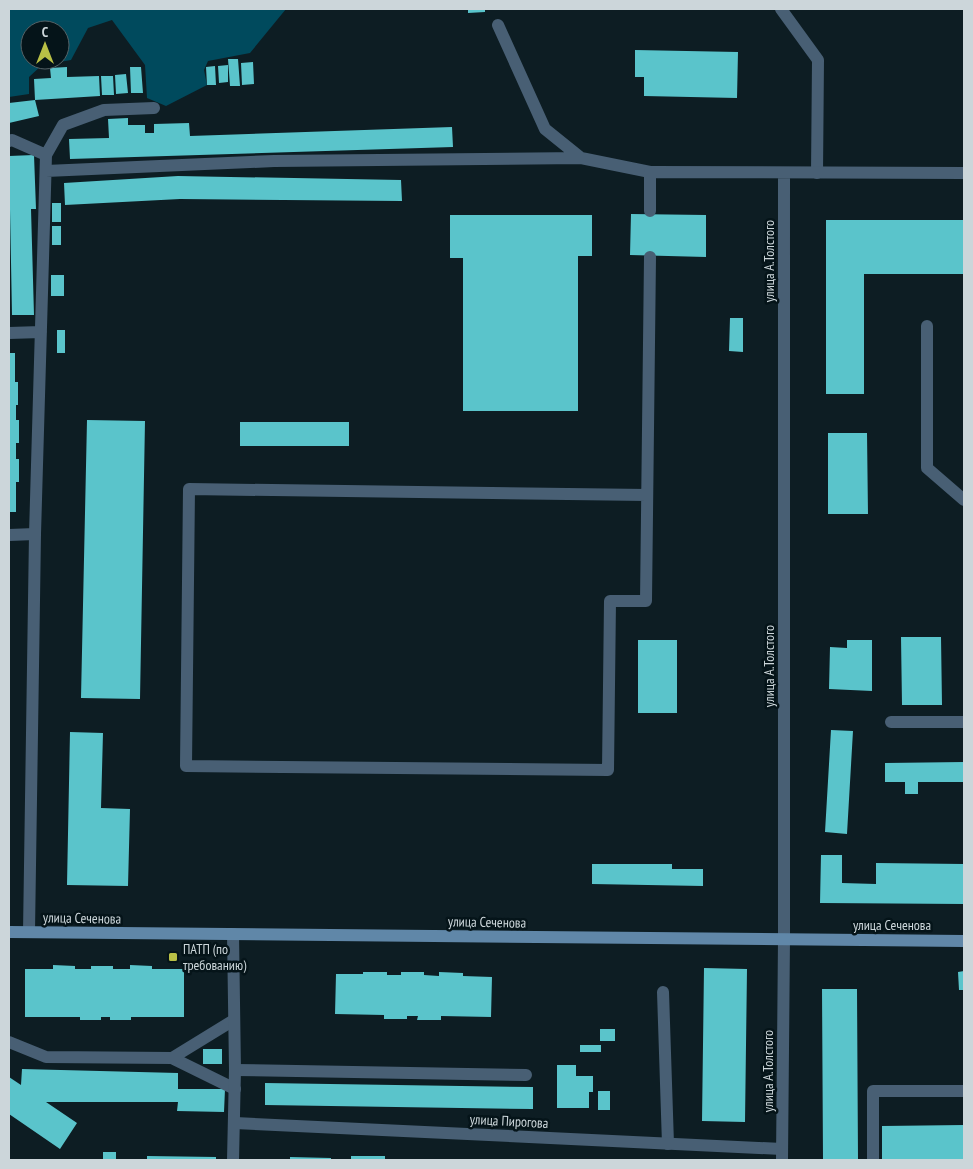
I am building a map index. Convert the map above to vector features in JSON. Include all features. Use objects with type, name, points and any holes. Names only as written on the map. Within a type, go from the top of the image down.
[{"type":"main road","name":"улица Сеченова","points":[[9,932],[964,941]]},
{"type":"street","points":[[781,9],[818,60],[817,173]]},
{"type":"street","points":[[498,25],[545,129],[581,158]]},
{"type":"street","points":[[29,932],[35,534],[46,155],[63,125],[104,110],[154,108]]},
{"type":"street","points":[[9,141],[12,140],[46,155]]},
{"type":"street","points":[[46,170],[274,160],[581,158],[650,172],[964,173]]},
{"type":"street","points":[[650,172],[650,211]]},
{"type":"street","name":"улица А.Толстого","points":[[782,1155],[784,939],[784,173]]},
{"type":"street","points":[[647,494],[189,490],[186,766],[608,770],[610,601],[646,601],[650,257]]},
{"type":"street","points":[[927,326],[927,468],[964,500]]},
{"type":"street","points":[[9,333],[41,332]]},
{"type":"street","points":[[9,534],[35,534]]},
{"type":"street","points":[[891,722],[964,722]]},
{"type":"street","points":[[232,934],[235,1070],[233,1160]]},
{"type":"street","points":[[663,992],[668,1144]]},
{"type":"street","points":[[172,1058],[234,1020]]},
{"type":"street","points":[[9,1042],[46,1057],[172,1058],[235,1089]]},
{"type":"street","points":[[235,1070],[526,1075]]},
{"type":"street","points":[[873,1160],[873,1091],[964,1092]]},
{"type":"street","name":"улица Пирогова","points":[[234,1123],[668,1144],[782,1155]]},
{"type":"shaded area","points":[[9,9],[286,9],[250,53],[208,61],[204,70],[207,85],[166,106],[147,98],[145,65],[112,20],[88,28],[70,60],[70,20],[20,20],[20,70],[37,70],[29,77],[29,94],[9,97]]},
{"type":"building","points":[[468,9],[485,9],[485,12],[468,13]]},
{"type":"building","points":[[635,50],[738,52],[737,98],[644,96],[644,77],[635,77]]},
{"type":"building","points":[[228,59],[238,59],[240,86],[230,86]]},
{"type":"building","points":[[253,62],[254,84],[242,85],[241,63]]},
{"type":"building","points":[[228,65],[228,82],[219,83],[218,66]]},
{"type":"building","points":[[215,66],[216,85],[207,85],[206,67]]},
{"type":"building","points":[[130,67],[141,67],[143,93],[131,93]]},
{"type":"building","points":[[50,70],[67,70],[67,77],[99,76],[100,96],[35,100],[34,79],[51,78]]},
{"type":"building","points":[[126,74],[128,93],[116,94],[115,75]]},
{"type":"building","points":[[101,76],[113,76],[114,95],[102,95]]},
{"type":"building","points":[[35,100],[39,116],[9,123],[9,103]]},
{"type":"building","points":[[128,118],[128,125],[145,125],[145,133],[154,133],[154,124],[189,123],[190,136],[452,127],[453,147],[70,159],[69,139],[109,138],[108,119]]},
{"type":"building","points":[[34,155],[36,209],[31,209],[34,315],[12,315],[9,156]]},
{"type":"building","points":[[178,176],[401,180],[402,201],[180,199],[65,205],[64,183]]},
{"type":"building","points":[[52,203],[61,203],[61,222],[52,222]]},
{"type":"building","points":[[631,214],[706,215],[706,257],[630,255]]},
{"type":"building","points":[[450,215],[592,215],[592,256],[578,256],[578,411],[463,411],[463,258],[450,258]]},
{"type":"building","points":[[826,220],[964,220],[964,274],[864,274],[864,394],[826,394]]},
{"type":"building","points":[[52,226],[61,226],[61,245],[52,245]]},
{"type":"building","points":[[51,275],[64,275],[64,296],[51,296]]},
{"type":"building","points":[[730,318],[743,318],[743,352],[729,351]]},
{"type":"building","points":[[57,330],[65,330],[65,353],[57,353]]},
{"type":"building","points":[[9,353],[15,353],[15,382],[18,382],[16,420],[19,420],[19,443],[16,443],[16,459],[19,459],[19,482],[16,482],[16,512],[9,512]]},
{"type":"building","points":[[87,420],[145,421],[140,699],[81,698]]},
{"type":"building","points":[[240,422],[349,422],[349,446],[240,446]]},
{"type":"building","points":[[828,433],[867,433],[868,514],[828,514]]},
{"type":"building","points":[[901,637],[941,637],[942,705],[902,705]]},
{"type":"building","points":[[638,640],[677,640],[677,713],[638,713]]},
{"type":"building","points":[[847,640],[872,640],[872,691],[829,689],[830,647],[847,648]]},
{"type":"building","points":[[831,730],[853,731],[847,834],[825,832]]},
{"type":"building","points":[[70,732],[103,733],[101,808],[130,809],[128,886],[67,885]]},
{"type":"building","points":[[964,762],[964,782],[918,782],[918,794],[905,794],[905,782],[885,782],[885,763]]},
{"type":"building","points":[[821,855],[842,855],[842,883],[876,884],[876,863],[964,864],[964,904],[820,903]]},
{"type":"building","points":[[592,864],[672,864],[672,869],[703,869],[703,886],[592,884]]},
{"type":"building","points":[[53,965],[75,966],[75,969],[91,969],[91,966],[113,966],[113,969],[130,969],[130,965],[152,966],[152,969],[184,969],[184,1017],[131,1017],[131,1020],[110,1020],[110,1017],[101,1017],[101,1020],[80,1020],[80,1017],[25,1017],[25,969],[53,969]]},
{"type":"building","points":[[704,968],[747,969],[745,1122],[702,1121]]},
{"type":"building","points":[[964,971],[964,990],[959,990],[958,972]]},
{"type":"building","points":[[363,972],[387,972],[387,975],[401,975],[401,972],[424,972],[424,975],[439,976],[439,972],[463,973],[463,976],[492,977],[491,1017],[441,1016],[441,1020],[417,1020],[418,1016],[407,1016],[407,1019],[384,1019],[384,1015],[335,1014],[336,974],[363,974]]},
{"type":"building","points":[[822,989],[857,989],[858,1160],[823,1160]]},
{"type":"building","points":[[600,1029],[615,1029],[615,1041],[600,1041]]},
{"type":"building","points":[[580,1045],[601,1045],[601,1052],[580,1052]]},
{"type":"building","points":[[203,1049],[222,1049],[222,1064],[203,1064]]},
{"type":"building","points":[[557,1065],[576,1065],[576,1076],[593,1076],[593,1092],[589,1092],[589,1108],[557,1108]]},
{"type":"building","points":[[22,1069],[178,1073],[178,1089],[225,1089],[224,1112],[177,1111],[178,1102],[46,1102],[77,1123],[60,1149],[9,1114],[9,1077],[21,1085]]},
{"type":"building","points":[[265,1083],[533,1087],[533,1109],[265,1105]]},
{"type":"building","points":[[598,1091],[610,1091],[610,1110],[598,1110]]},
{"type":"building","points":[[964,1125],[964,1160],[882,1160],[882,1126]]},
{"type":"building","points":[[103,1152],[116,1152],[116,1160],[103,1160]]},
{"type":"building","points":[[147,1156],[216,1157],[216,1160],[147,1160]]},
{"type":"building","points":[[351,1156],[385,1156],[385,1160],[351,1160]]},
{"type":"building","points":[[290,1157],[331,1158],[331,1160],[290,1160]]},
{"type":"place","name":"ПАТП (по требованию)","points":[[173,957]]}]
